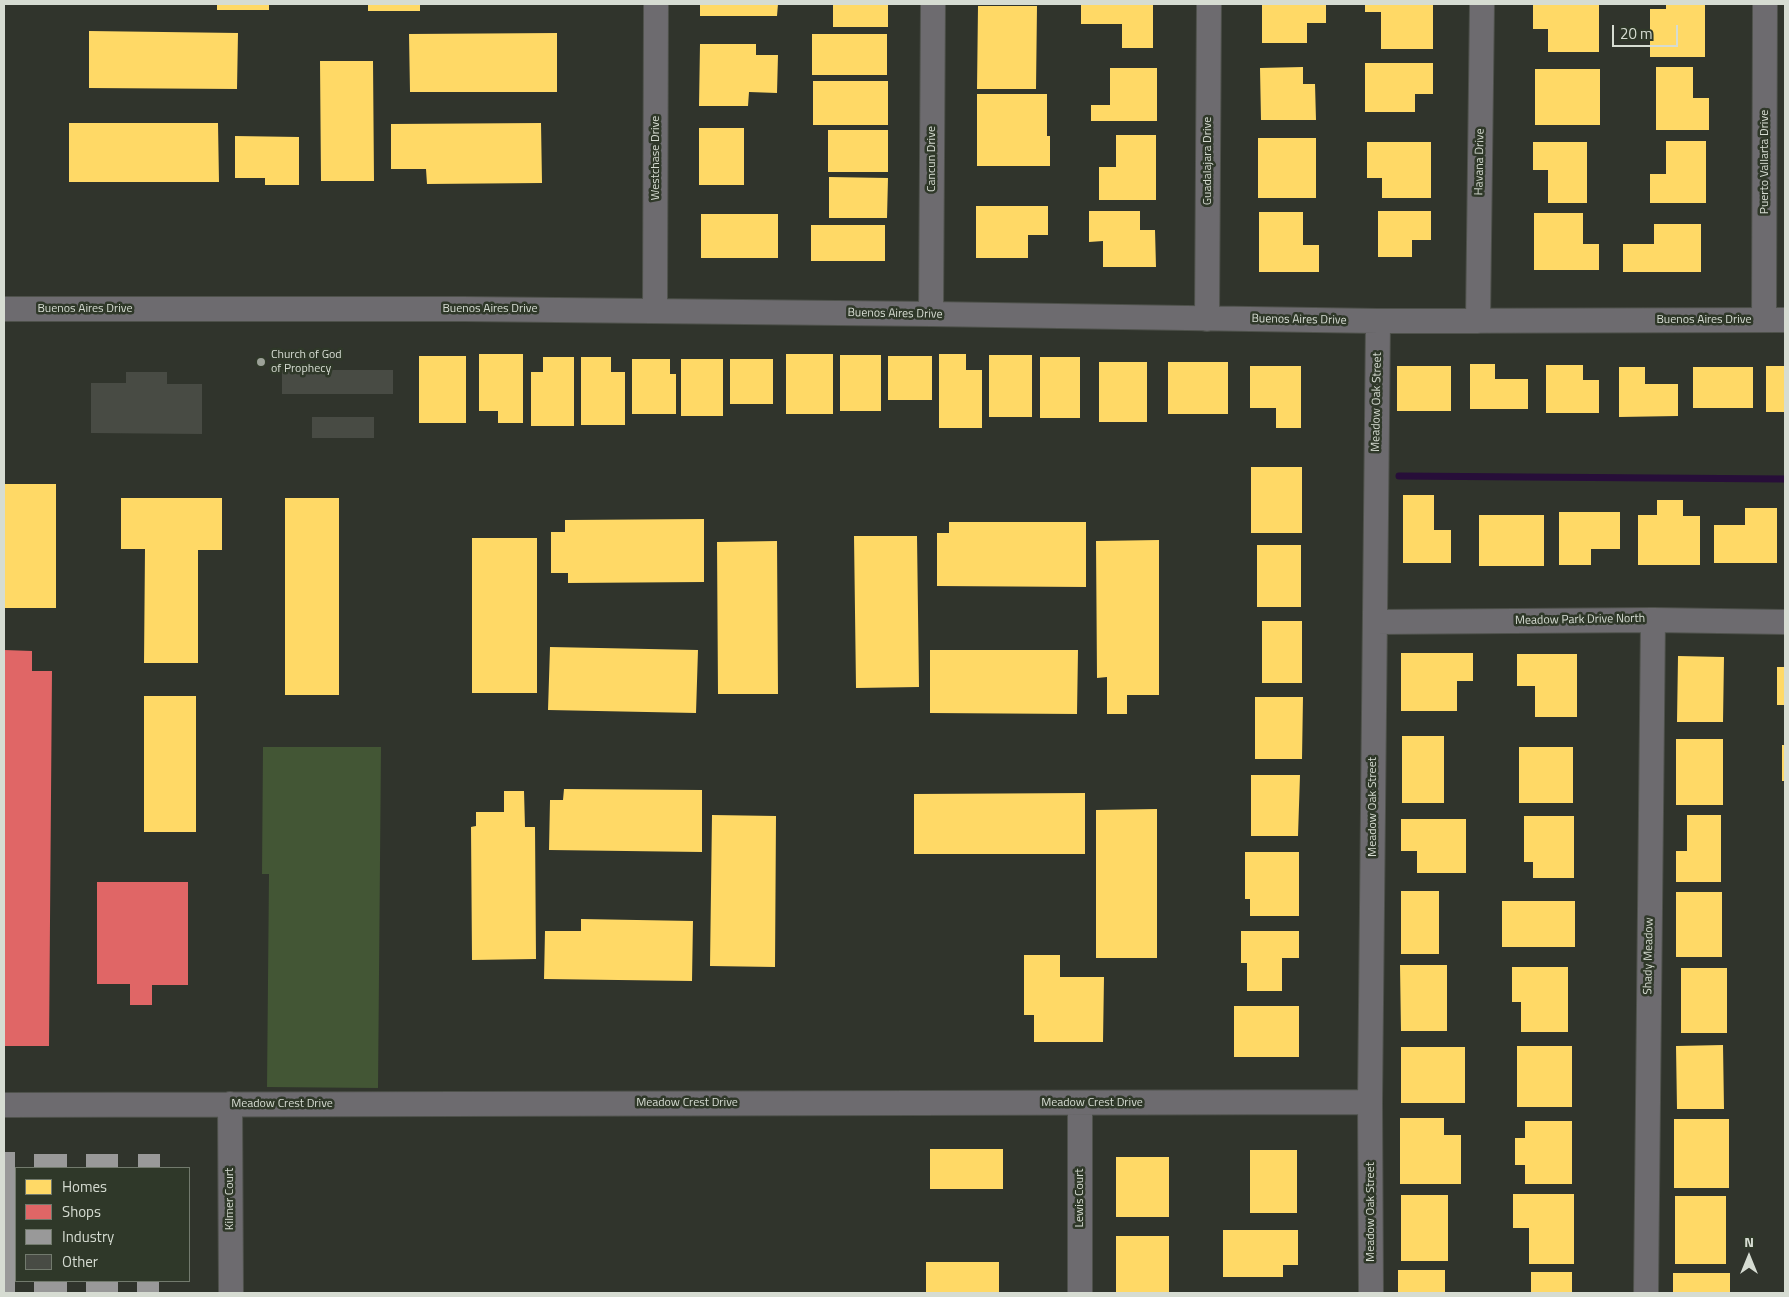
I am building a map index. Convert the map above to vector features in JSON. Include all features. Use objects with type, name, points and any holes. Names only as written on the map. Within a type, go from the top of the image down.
[{"type":"street","name":"Westchase Drive","points":[[655,311],[656,4]]},
{"type":"street","name":"Cancun Drive","points":[[931,314],[933,4]]},
{"type":"street","name":"Guadalajara Drive","points":[[1207,319],[1210,4]]},
{"type":"street","name":"Havana Drive","points":[[1478,321],[1482,4]]},
{"type":"street","name":"Puerto Vallarta Drive","points":[[1765,4],[1775,320]]},
{"type":"street","name":"Buenos Aires Drive","points":[[4,309],[463,309],[1378,321],[1775,320]]},
{"type":"street","name":"Meadow Oak Street","points":[[1371,1293],[1370,1102],[1378,321]]},
{"type":"street","name":"Meadow Park Drive North","points":[[1374,622],[1653,620],[1785,622]]},
{"type":"street","name":"Shady Meadow","points":[[1646,1293],[1653,620]]},
{"type":"street","name":"Meadow Crest Drive","points":[[4,1105],[1370,1102]]},
{"type":"street","name":"Lewis Court","points":[[1080,1103],[1080,1293]]},
{"type":"street","name":"Kilmer Court","points":[[230,1104],[231,1293]]},
{"type":"green space","points":[[263,747],[381,747],[378,1088],[267,1087],[269,874],[262,874]]},
{"type":"building: Homes","points":[[217,4],[269,4],[269,10],[217,10]]},
{"type":"building: Homes","points":[[368,4],[420,4],[420,11],[368,11]]},
{"type":"building: Homes","points":[[700,4],[778,4],[777,16],[700,16]]},
{"type":"building: Homes","points":[[833,4],[888,4],[888,27],[833,27]]},
{"type":"building: Homes","points":[[1081,4],[1153,4],[1153,48],[1122,48],[1122,24],[1081,24]]},
{"type":"building: Homes","points":[[1262,4],[1326,4],[1326,23],[1307,23],[1307,43],[1262,43]]},
{"type":"building: Homes","points":[[1365,4],[1433,4],[1433,49],[1381,49],[1381,12],[1365,12]]},
{"type":"building: Homes","points":[[1533,4],[1599,4],[1599,52],[1548,52],[1548,29],[1533,29]]},
{"type":"building: Homes","points":[[1666,4],[1705,4],[1705,57],[1650,57],[1650,9],[1666,9]]},
{"type":"building: Homes","points":[[978,6],[1037,6],[1036,89],[977,89]]},
{"type":"building: Homes","points":[[89,31],[238,33],[237,89],[89,88]]},
{"type":"building: Homes","points":[[557,33],[557,92],[410,92],[409,34]]},
{"type":"building: Homes","points":[[812,34],[887,34],[887,75],[812,75]]},
{"type":"building: Homes","points":[[700,44],[756,44],[756,55],[778,55],[777,93],[749,92],[748,106],[699,106]]},
{"type":"building: Homes","points":[[320,61],[373,61],[374,181],[321,181]]},
{"type":"building: Homes","points":[[1365,63],[1433,63],[1433,94],[1415,94],[1415,112],[1365,112]]},
{"type":"building: Homes","points":[[1303,67],[1303,84],[1315,84],[1316,120],[1261,120],[1260,68]]},
{"type":"building: Homes","points":[[1656,67],[1693,67],[1693,98],[1709,98],[1709,130],[1656,130]]},
{"type":"building: Homes","points":[[1110,68],[1157,68],[1157,121],[1091,121],[1091,105],[1110,105]]},
{"type":"building: Homes","points":[[1535,69],[1600,69],[1600,125],[1535,125]]},
{"type":"building: Homes","points":[[813,81],[888,81],[888,125],[813,125]]},
{"type":"building: Homes","points":[[977,94],[1047,94],[1047,136],[1050,136],[1050,166],[977,166]]},
{"type":"building: Homes","points":[[69,123],[218,123],[219,182],[69,182]]},
{"type":"building: Homes","points":[[541,123],[542,183],[427,184],[426,169],[391,169],[391,124]]},
{"type":"building: Homes","points":[[699,128],[744,128],[744,185],[699,185]]},
{"type":"building: Homes","points":[[828,130],[888,130],[888,172],[828,172]]},
{"type":"building: Homes","points":[[1116,135],[1156,135],[1156,200],[1099,200],[1099,167],[1116,167]]},
{"type":"building: Homes","points":[[235,136],[299,137],[299,185],[265,185],[265,178],[235,178]]},
{"type":"building: Homes","points":[[1258,138],[1316,138],[1316,198],[1258,198]]},
{"type":"building: Homes","points":[[1666,141],[1706,141],[1706,203],[1650,203],[1650,174],[1666,174]]},
{"type":"building: Homes","points":[[1367,142],[1431,142],[1431,198],[1382,198],[1382,178],[1367,178]]},
{"type":"building: Homes","points":[[1533,142],[1587,142],[1587,203],[1548,203],[1548,170],[1533,170]]},
{"type":"building: Homes","points":[[829,177],[888,178],[887,218],[829,218]]},
{"type":"building: Homes","points":[[976,206],[1048,206],[1048,235],[1028,235],[1028,258],[976,258]]},
{"type":"building: Homes","points":[[1089,211],[1140,211],[1140,230],[1155,230],[1156,267],[1103,267],[1103,241],[1089,242]]},
{"type":"building: Homes","points":[[1378,211],[1431,211],[1431,240],[1412,240],[1412,257],[1378,257]]},
{"type":"building: Homes","points":[[1259,212],[1303,212],[1303,245],[1319,245],[1319,272],[1259,272]]},
{"type":"building: Homes","points":[[1534,213],[1583,213],[1583,244],[1599,244],[1599,270],[1534,270]]},
{"type":"building: Homes","points":[[701,214],[778,214],[778,258],[701,258]]},
{"type":"building: Homes","points":[[1654,224],[1701,224],[1701,272],[1623,272],[1623,244],[1654,244]]},
{"type":"building: Homes","points":[[811,225],[885,225],[885,261],[811,261]]},
{"type":"building: Homes","points":[[479,354],[523,354],[523,423],[498,423],[498,411],[479,411]]},
{"type":"building: Homes","points":[[786,354],[833,354],[833,414],[786,414]]},
{"type":"building: Homes","points":[[939,354],[966,354],[966,370],[982,370],[982,428],[939,428]]},
{"type":"building: Homes","points":[[840,355],[881,355],[881,411],[840,411]]},
{"type":"building: Homes","points":[[989,355],[1032,355],[1032,417],[989,417]]},
{"type":"building: Homes","points":[[419,356],[466,356],[466,423],[419,423]]},
{"type":"building: Homes","points":[[888,356],[932,356],[932,400],[888,400]]},
{"type":"building: Homes","points":[[543,357],[574,357],[574,426],[531,426],[531,372],[543,372]]},
{"type":"building: Homes","points":[[581,357],[611,357],[611,372],[625,372],[625,425],[581,425]]},
{"type":"building: Homes","points":[[1040,357],[1080,357],[1080,418],[1040,418]]},
{"type":"building: Homes","points":[[632,359],[670,359],[670,374],[676,374],[676,414],[632,414]]},
{"type":"building: Homes","points":[[681,359],[723,359],[723,416],[681,416]]},
{"type":"building: Homes","points":[[730,359],[773,359],[773,404],[730,404]]},
{"type":"building: Homes","points":[[1099,362],[1147,362],[1147,422],[1099,422]]},
{"type":"building: Homes","points":[[1168,362],[1228,362],[1228,414],[1168,414]]},
{"type":"building: Homes","points":[[1470,364],[1495,364],[1495,379],[1528,379],[1528,409],[1470,409]]},
{"type":"building: Homes","points":[[1546,365],[1583,365],[1583,380],[1599,380],[1599,413],[1546,413]]},
{"type":"building: Homes","points":[[1250,366],[1301,366],[1301,428],[1276,428],[1276,408],[1250,408]]},
{"type":"building: Homes","points":[[1397,366],[1451,366],[1451,411],[1397,411]]},
{"type":"building: Homes","points":[[1766,366],[1785,366],[1785,412],[1766,412]]},
{"type":"building: Homes","points":[[1619,367],[1645,367],[1645,384],[1678,384],[1678,416],[1619,417]]},
{"type":"building: Homes","points":[[1693,367],[1753,367],[1753,408],[1693,408]]},
{"type":"building: Homes","points":[[1251,467],[1302,467],[1302,533],[1251,533]]},
{"type":"building: Homes","points":[[5,484],[56,484],[56,608],[5,608]]},
{"type":"building: Homes","points":[[1403,495],[1434,495],[1434,530],[1451,530],[1451,563],[1403,563]]},
{"type":"building: Homes","points":[[121,498],[222,498],[222,550],[198,550],[198,663],[144,663],[145,549],[121,549]]},
{"type":"building: Homes","points":[[285,498],[339,498],[339,695],[285,695]]},
{"type":"building: Homes","points":[[1657,500],[1683,500],[1683,516],[1700,516],[1700,565],[1638,565],[1638,515],[1657,515]]},
{"type":"building: Homes","points":[[1745,508],[1777,508],[1777,563],[1714,563],[1714,525],[1745,525]]},
{"type":"building: Homes","points":[[1559,512],[1620,512],[1620,549],[1591,549],[1591,565],[1559,565]]},
{"type":"building: Homes","points":[[1479,515],[1544,515],[1544,566],[1479,566]]},
{"type":"building: Homes","points":[[704,519],[704,582],[568,583],[568,573],[551,573],[551,532],[565,532],[565,520]]},
{"type":"building: Homes","points":[[949,522],[1086,522],[1086,587],[937,586],[937,533],[949,533]]},
{"type":"building: Homes","points":[[854,536],[917,536],[919,687],[856,688]]},
{"type":"building: Homes","points":[[472,538],[537,538],[537,693],[472,693]]},
{"type":"building: Homes","points":[[1159,540],[1159,695],[1127,695],[1127,714],[1107,714],[1107,677],[1097,678],[1096,541]]},
{"type":"building: Homes","points":[[777,541],[778,694],[718,694],[717,542]]},
{"type":"building: Homes","points":[[1257,545],[1301,545],[1301,607],[1257,607]]},
{"type":"building: Homes","points":[[1262,621],[1302,621],[1302,683],[1262,683]]},
{"type":"building: Homes","points":[[550,647],[698,650],[696,713],[548,710]]},
{"type":"building: Homes","points":[[930,650],[1078,650],[1077,714],[930,713]]},
{"type":"building: Homes","points":[[1401,653],[1473,653],[1473,681],[1457,681],[1457,711],[1401,711]]},
{"type":"building: Homes","points":[[1517,654],[1577,654],[1577,717],[1535,717],[1535,686],[1517,686]]},
{"type":"building: Homes","points":[[1678,656],[1724,657],[1723,722],[1677,722]]},
{"type":"building: Homes","points":[[1777,667],[1785,667],[1785,705],[1777,705]]},
{"type":"building: Homes","points":[[144,696],[196,696],[196,832],[144,832]]},
{"type":"building: Homes","points":[[1255,697],[1303,697],[1302,759],[1255,759]]},
{"type":"building: Homes","points":[[1402,736],[1444,736],[1444,803],[1402,803]]},
{"type":"building: Homes","points":[[1676,739],[1723,739],[1723,805],[1676,805]]},
{"type":"building: Homes","points":[[1782,745],[1785,745],[1785,781],[1782,781]]},
{"type":"building: Homes","points":[[1519,747],[1573,747],[1573,803],[1519,803]]},
{"type":"building: Homes","points":[[1251,775],[1300,775],[1298,836],[1251,836]]},
{"type":"building: Homes","points":[[564,789],[702,790],[702,852],[549,850],[550,800],[563,800]]},
{"type":"building: Homes","points":[[504,791],[524,791],[525,827],[535,827],[536,959],[472,960],[471,827],[476,826],[476,812],[504,812]]},
{"type":"building: Homes","points":[[1085,793],[1085,854],[914,854],[914,794]]},
{"type":"building: Homes","points":[[1157,809],[1157,958],[1096,958],[1096,810]]},
{"type":"building: Homes","points":[[712,815],[776,816],[775,967],[710,966]]},
{"type":"building: Homes","points":[[1687,815],[1721,815],[1721,882],[1676,882],[1676,851],[1687,851]]},
{"type":"building: Homes","points":[[1524,816],[1574,816],[1574,878],[1533,878],[1533,862],[1524,862]]},
{"type":"building: Homes","points":[[1401,819],[1466,819],[1466,873],[1417,873],[1417,851],[1401,851]]},
{"type":"building: Homes","points":[[1245,852],[1299,852],[1299,916],[1250,916],[1250,899],[1245,899]]},
{"type":"building: Homes","points":[[1401,891],[1439,891],[1439,954],[1401,954]]},
{"type":"building: Homes","points":[[1676,892],[1722,892],[1722,957],[1676,957]]},
{"type":"building: Homes","points":[[1502,901],[1575,901],[1575,947],[1502,947]]},
{"type":"building: Homes","points":[[581,919],[693,921],[692,981],[544,979],[545,931],[581,931]]},
{"type":"building: Homes","points":[[1241,931],[1299,931],[1299,958],[1282,958],[1282,991],[1247,991],[1247,963],[1241,963]]},
{"type":"building: Homes","points":[[1024,955],[1060,955],[1060,977],[1104,977],[1103,1042],[1034,1042],[1034,1015],[1024,1015]]},
{"type":"building: Homes","points":[[1400,965],[1447,965],[1447,1031],[1401,1031]]},
{"type":"building: Homes","points":[[1512,967],[1568,967],[1568,1032],[1521,1032],[1521,1002],[1512,1002]]},
{"type":"building: Homes","points":[[1681,968],[1727,968],[1727,1033],[1681,1033]]},
{"type":"building: Homes","points":[[1234,1006],[1299,1006],[1299,1057],[1234,1057]]},
{"type":"building: Homes","points":[[1723,1045],[1724,1109],[1677,1109],[1676,1046]]},
{"type":"building: Homes","points":[[1517,1046],[1572,1046],[1572,1107],[1517,1107]]},
{"type":"building: Homes","points":[[1401,1047],[1465,1047],[1465,1103],[1401,1103]]},
{"type":"building: Homes","points":[[1400,1118],[1444,1118],[1444,1135],[1461,1135],[1461,1184],[1400,1184]]},
{"type":"building: Homes","points":[[1674,1119],[1729,1119],[1729,1188],[1674,1188]]},
{"type":"building: Homes","points":[[1525,1121],[1572,1121],[1572,1184],[1525,1184],[1525,1165],[1515,1165],[1515,1138],[1525,1138]]},
{"type":"building: Homes","points":[[930,1149],[1003,1149],[1003,1189],[930,1189]]},
{"type":"building: Homes","points":[[1250,1150],[1297,1150],[1297,1213],[1250,1213]]},
{"type":"building: Homes","points":[[1116,1157],[1169,1157],[1169,1217],[1116,1217]]},
{"type":"building: Homes","points":[[1513,1194],[1574,1194],[1574,1264],[1529,1264],[1529,1228],[1513,1228]]},
{"type":"building: Homes","points":[[1401,1195],[1448,1195],[1448,1261],[1401,1261]]},
{"type":"building: Homes","points":[[1675,1196],[1726,1196],[1726,1264],[1675,1264]]},
{"type":"building: Homes","points":[[1223,1230],[1298,1230],[1298,1265],[1283,1265],[1283,1277],[1223,1277]]},
{"type":"building: Homes","points":[[1116,1236],[1169,1236],[1169,1293],[1116,1293]]},
{"type":"building: Homes","points":[[926,1262],[999,1262],[999,1293],[926,1293]]},
{"type":"building: Homes","points":[[1398,1270],[1445,1270],[1445,1293],[1398,1293]]},
{"type":"building: Homes","points":[[1531,1272],[1572,1272],[1572,1293],[1531,1293]]},
{"type":"building: Homes","points":[[1673,1273],[1730,1273],[1730,1293],[1673,1293]]},
{"type":"building: Shops","points":[[4,650],[32,651],[32,671],[52,671],[49,1046],[4,1046]]},
{"type":"building: Shops","points":[[97,882],[188,882],[188,985],[152,985],[152,1005],[130,1005],[130,984],[97,984]]},
{"type":"building: Industry","points":[[4,1152],[15,1152],[15,1293],[4,1293]]},
{"type":"building: Industry","points":[[34,1154],[67,1154],[67,1167],[34,1167]]},
{"type":"building: Industry","points":[[86,1154],[118,1154],[118,1167],[86,1167]]},
{"type":"building: Industry","points":[[138,1154],[160,1154],[160,1167],[138,1167]]},
{"type":"building: Industry","points":[[34,1282],[67,1282],[67,1293],[34,1293]]},
{"type":"building: Industry","points":[[86,1282],[118,1282],[118,1293],[86,1293]]},
{"type":"building: Industry","points":[[137,1282],[159,1282],[159,1293],[137,1293]]},
{"type":"building: Other","points":[[282,370],[393,370],[393,394],[282,394]]},
{"type":"building: Other","points":[[126,372],[167,372],[167,384],[202,384],[202,434],[91,433],[91,383],[126,383]]},
{"type":"building: Other","points":[[312,417],[374,417],[374,438],[312,438]]},
{"type":"waterway","points":[[1399,476],[1785,479]]},
{"type":"place","name":"Church of God of Prophecy","points":[[261,362]]}]
